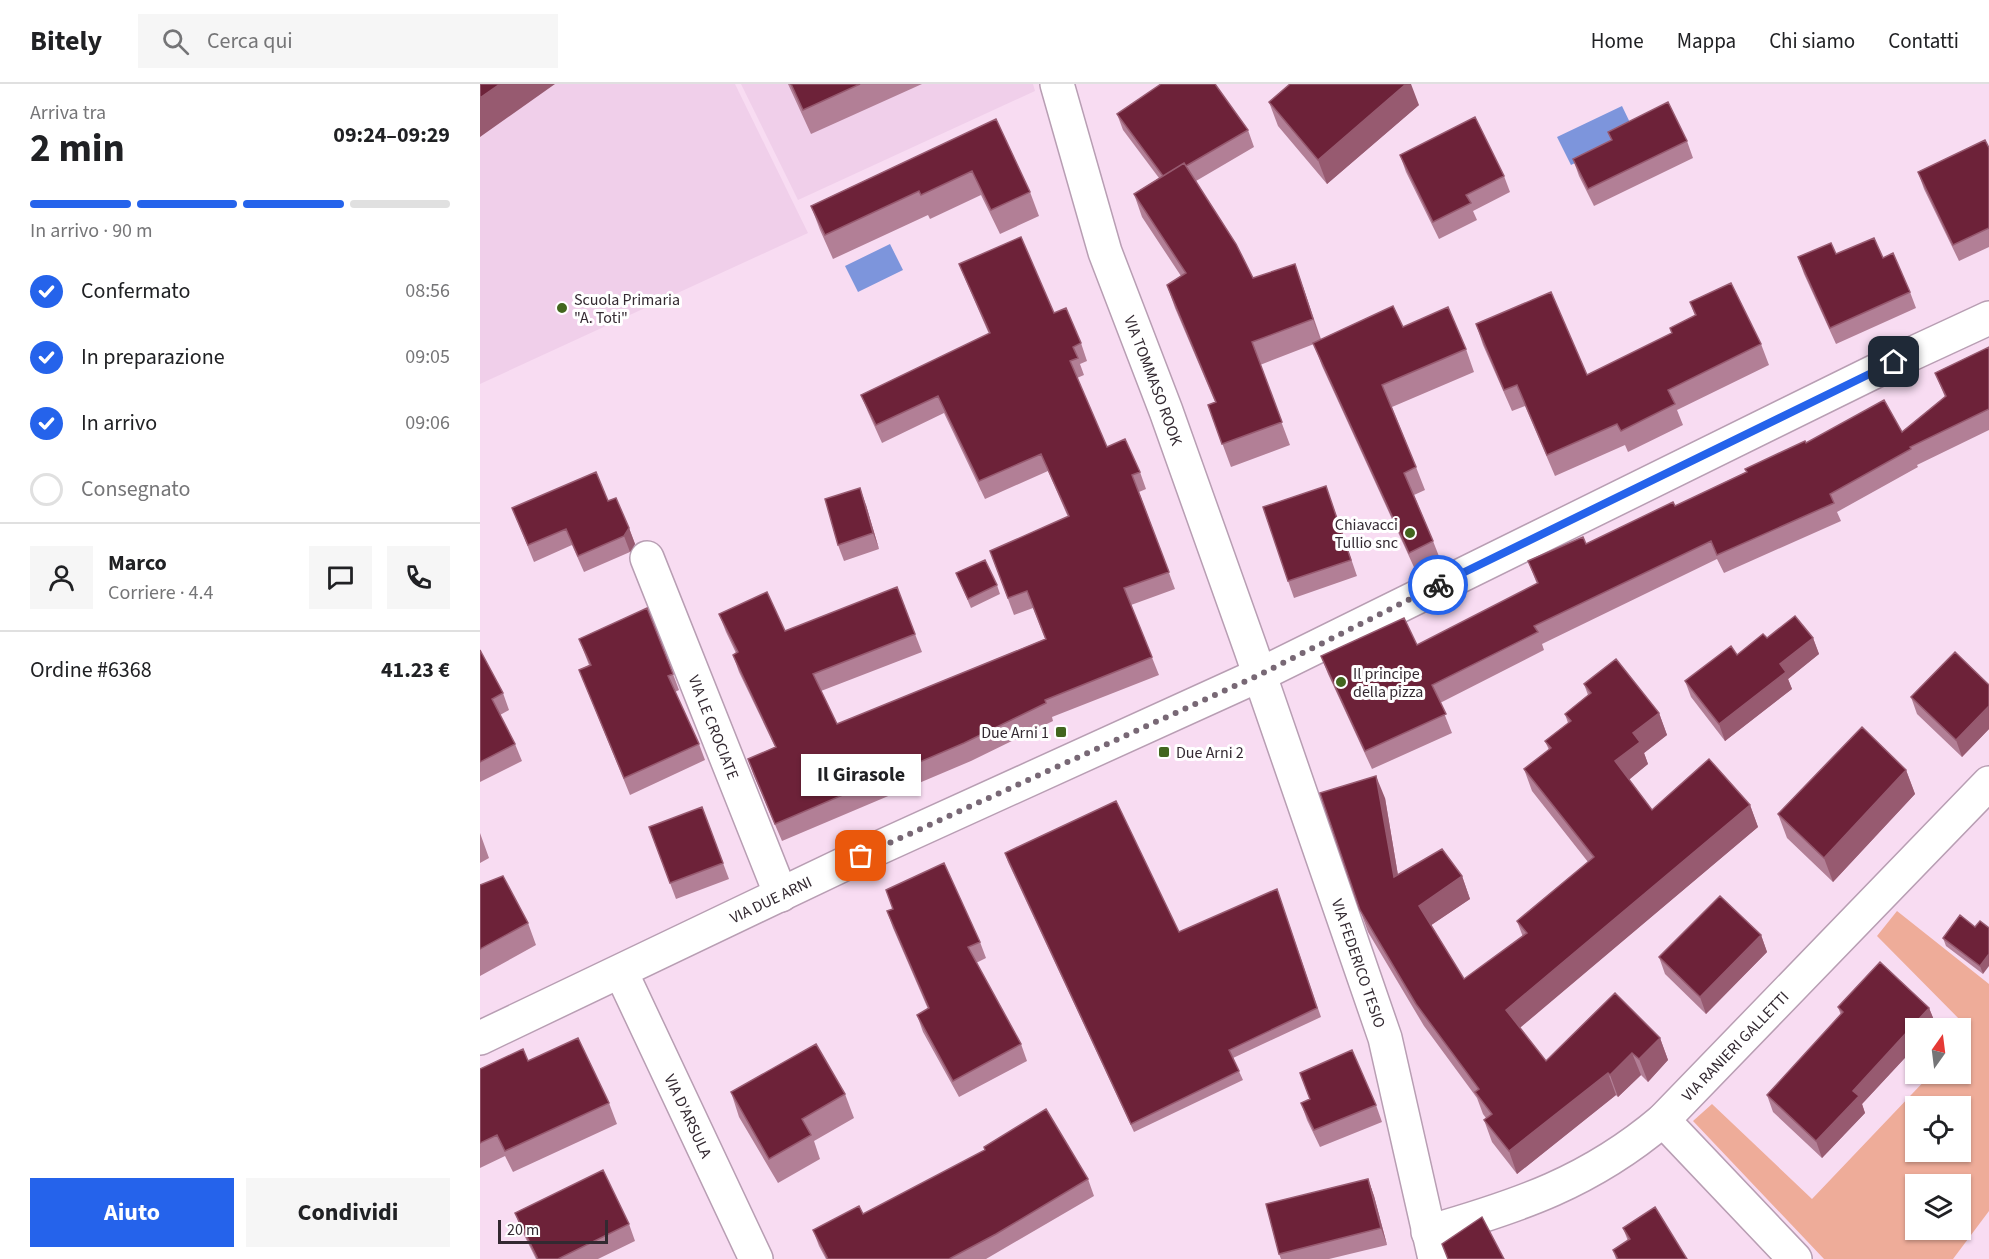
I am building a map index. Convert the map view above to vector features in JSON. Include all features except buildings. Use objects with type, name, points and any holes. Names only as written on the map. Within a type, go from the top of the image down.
[{"type":"street","name":"VIA TOMMASO ROOK","points":[[1057,84],[1105,252],[1170,422],[1259,675]]},
{"type":"street","name":"VIA DUE ARNI","points":[[480,1038],[781,895],[1259,675],[1862,378],[1989,318]]},
{"type":"street","name":"VIA LE CROCIATE","points":[[647,558],[781,895]]},
{"type":"street","name":"VIA FEDERICO TESIO","points":[[1259,675],[1385,1038],[1432,1246]]},
{"type":"street","name":"VIA RANIERI GALLETTI","points":[[1432,1246],[1506,1209],[1592,1172],[1633,1145],[1663,1120],[1989,783]]},
{"type":"street","name":"VIA D'ARSULA","points":[[621,972],[756,1259]]},
{"type":"street","points":[[1663,1120],[1795,1259]]},
{"type":"shaded area","name":"Scuola Primaria \"A. Toti\"","points":[[480,84],[735,84],[808,233],[480,384]]},
{"type":"shaded area","points":[[741,84],[1033,84],[1035,91],[798,200]]},
{"type":"shaded area","points":[[1897,911],[1989,984],[1989,1211],[1971,1235],[1971,1174],[1905,1174],[1905,1240],[1967,1240],[1953,1259],[1824,1259],[1693,1121],[1712,1104],[1812,1199],[1905,1101],[1905,1162],[1971,1162],[1971,1096],[1910,1096],[1921,1084],[1971,1084],[1971,1018],[1958,1018],[1877,936]]},
{"type":"water","points":[[1622,106],[1635,133],[1571,165],[1557,137]]},
{"type":"water","points":[[890,244],[903,270],[858,292],[845,266]]},
{"type":"way so far","points":[[861,856],[1202,702],[1438,585]]},
{"type":"place","name":"Scuola Primaria \"A. Toti\"","points":[[562,308]]},
{"type":"place","name":"Chiavacci Tullio snc","points":[[1410,533]]},
{"type":"place","name":"Il principe della pizza","points":[[1341,682]]},
{"type":"place","name":"Due Arni 1","points":[[1061,732]]},
{"type":"place","name":"Due Arni 2","points":[[1164,752]]},
{"type":"place","name":"Il Girasole","points":[[861,856]]},
{"type":"route","points":[[1438,585],[1894,362]]}]
